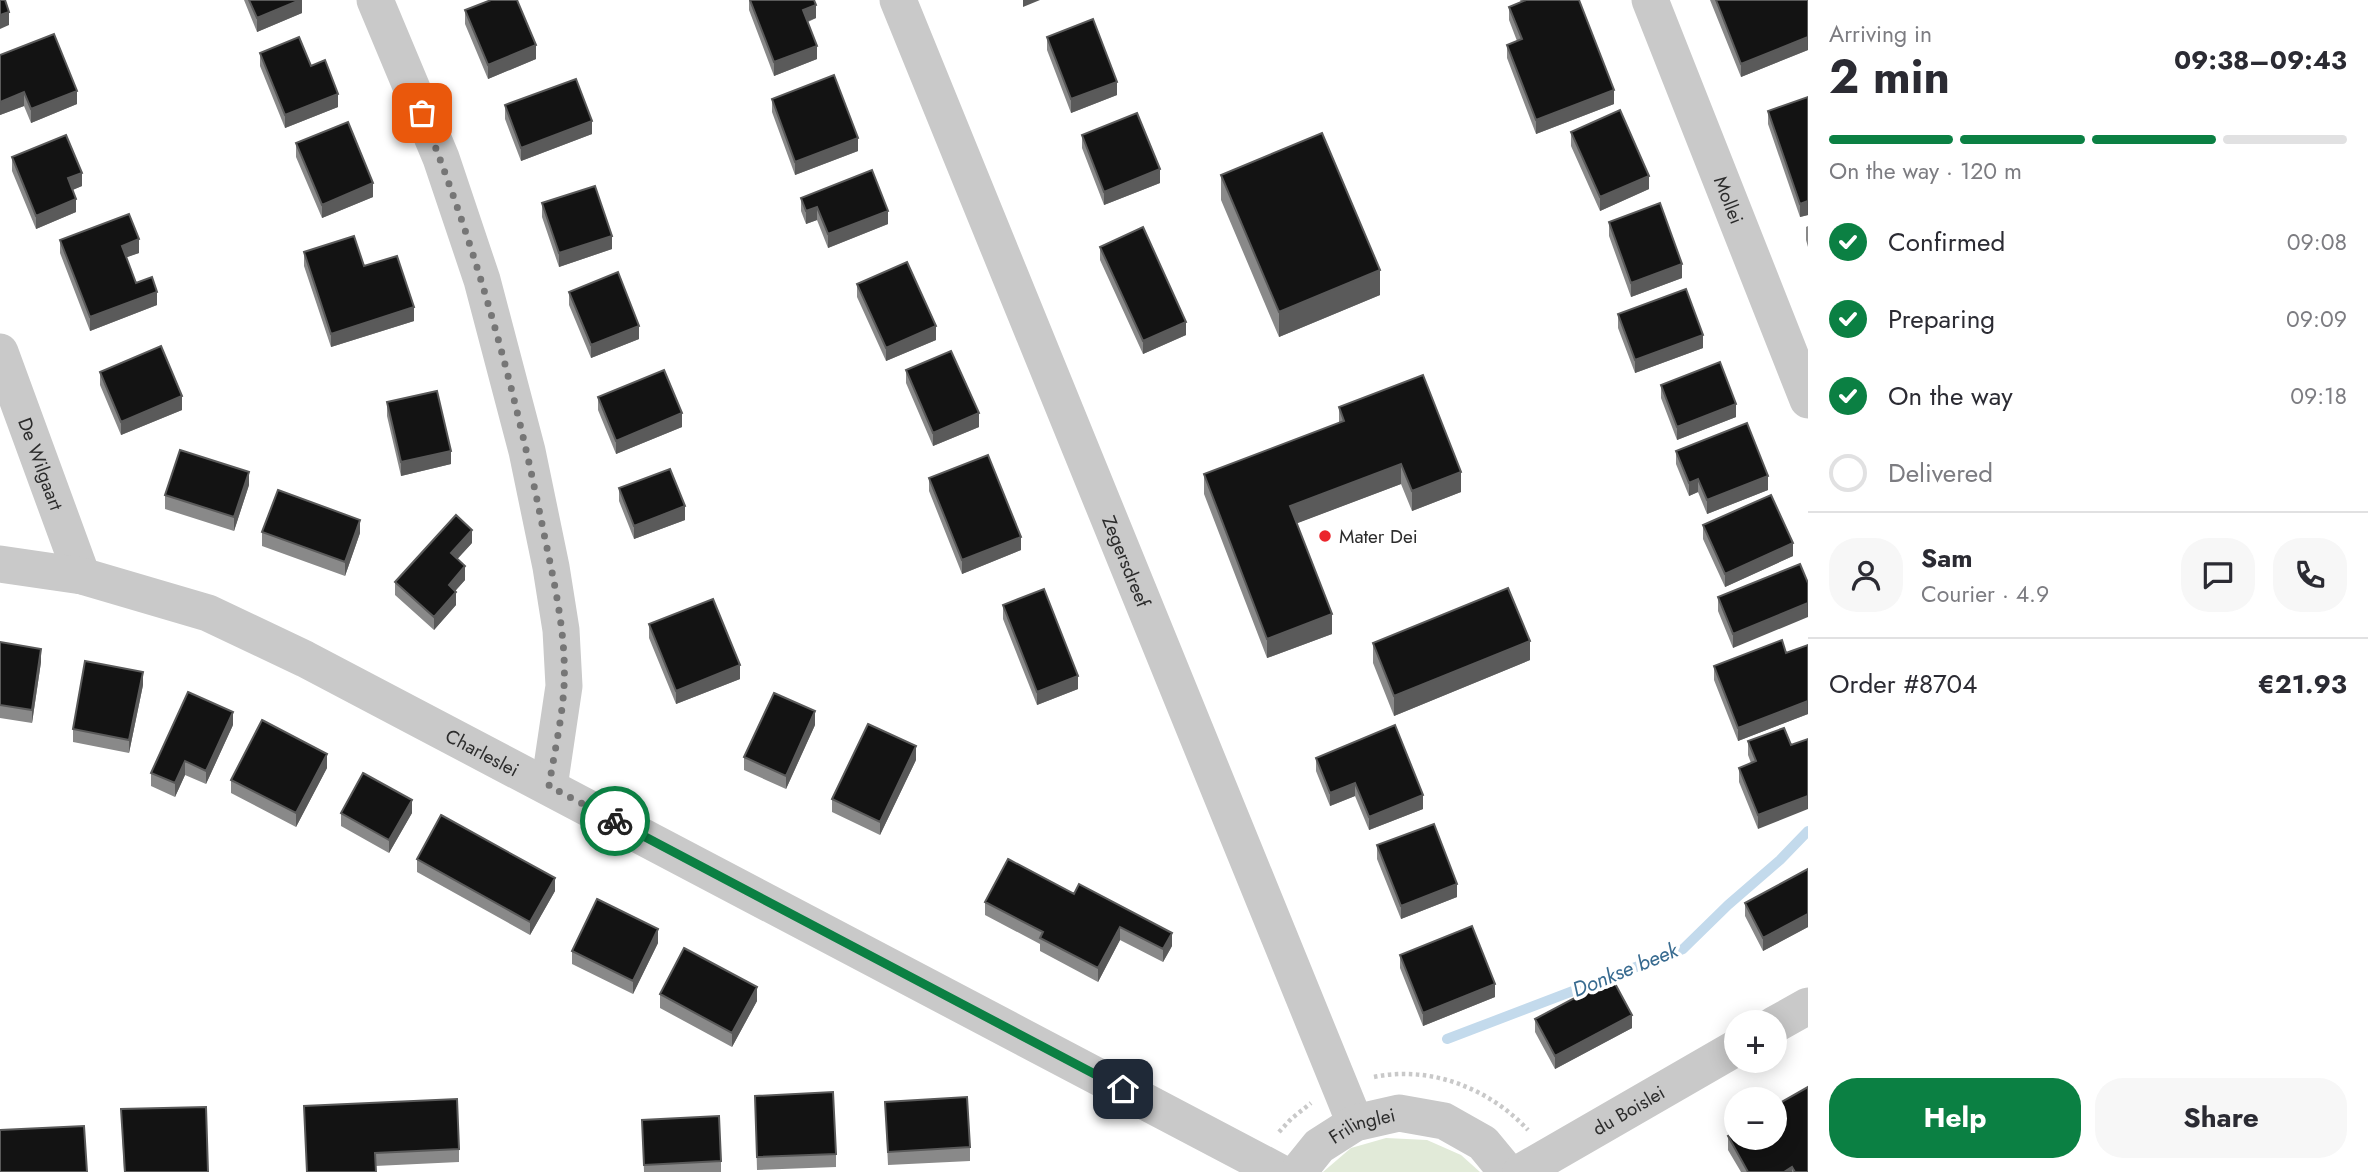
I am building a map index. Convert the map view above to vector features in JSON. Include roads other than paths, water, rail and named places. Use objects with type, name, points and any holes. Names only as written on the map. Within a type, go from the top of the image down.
[{"type":"street","points":[[375,0],[441,158],[482,280],[527,451],[561,630],[564,687],[549,786]]},
{"type":"street","name":"Zegersdreef","points":[[898,0],[1355,1123]]},
{"type":"street","name":"Mollei","points":[[1650,0],[1808,400]]},
{"type":"street","name":"De Wilgaart","points":[[0,352],[82,576]]},
{"type":"street","name":"Charleslei","points":[[0,564],[82,576],[208,612],[305,659],[549,786],[1279,1172]]},
{"type":"street","points":[[1787,1018],[1808,1006]]},
{"type":"street","name":"du Boislei","points":[[1521,1172],[1724,1055]]},
{"type":"street","name":"Frilinglei","points":[[1298,1172],[1319,1146],[1355,1123],[1399,1113],[1444,1121],[1483,1143],[1507,1172]]},
{"type":"waterway","name":"Donkse beek","points":[[1447,1039],[1683,949],[1808,831]]},
{"type":"place","name":"Mater Dei","points":[[1325,536]]}]
